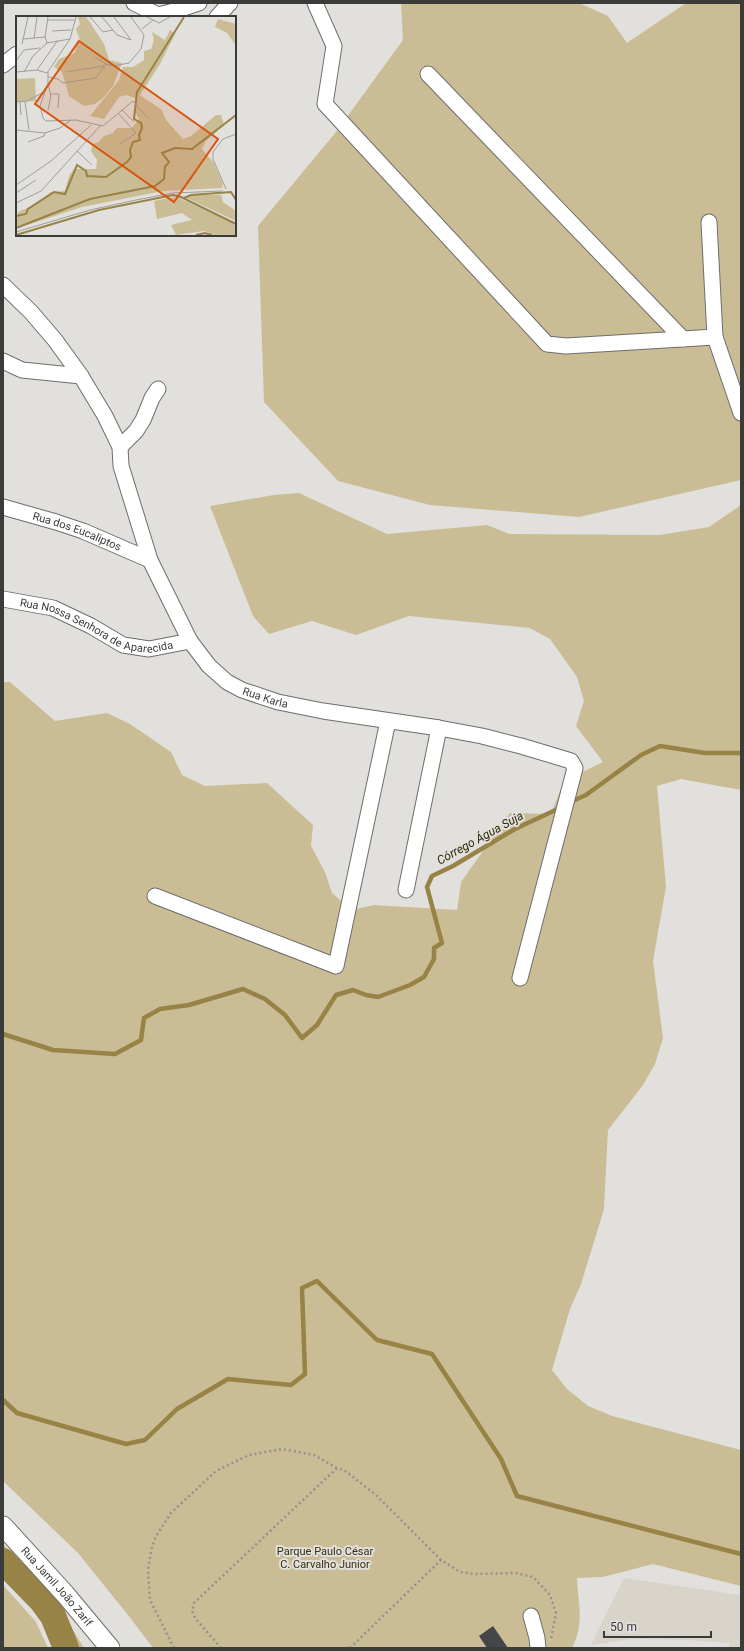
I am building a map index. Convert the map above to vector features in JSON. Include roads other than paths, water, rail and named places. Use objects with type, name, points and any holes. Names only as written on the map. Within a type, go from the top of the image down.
[{"type":"main road","name":"Rua Jamil João Zarif","points":[[3,1526],[65,1594],[110,1648]]},
{"type":"street","points":[[134,3],[154,16],[199,3]]},
{"type":"street","points":[[219,16],[230,3]]},
{"type":"street","points":[[315,3],[334,46],[325,104],[547,344],[566,346],[714,337]]},
{"type":"street","points":[[3,65],[16,55]]},
{"type":"street","points":[[428,74],[683,339]]},
{"type":"street","points":[[709,222],[714,337],[741,413]]},
{"type":"street","points":[[3,284],[56,340],[81,376],[105,416],[120,447],[136,431],[158,389]]},
{"type":"street","points":[[3,361],[22,370],[81,376]]},
{"type":"street","name":"Rua Karla","points":[[120,447],[121,466],[150,560],[190,641],[209,666],[227,682],[242,690],[278,702],[323,711],[439,728],[521,746],[571,761],[575,768],[520,978]]},
{"type":"street","name":"Rua dos Eucaliptos","points":[[3,507],[63,524],[150,560]]},
{"type":"street","name":"Rua Nossa Senhora de Aparecida","points":[[3,598],[53,608],[91,626],[123,645],[148,649],[190,641]]},
{"type":"street","points":[[156,896],[336,966],[388,720]]},
{"type":"street","points":[[406,890],[439,728]]},
{"type":"street","points":[[531,1616],[537,1638],[544,1645]]},
{"type":"waterway","name":"Córrego Água Suja","points":[[568,803],[586,795],[641,755],[660,746],[705,753],[741,753]]},
{"type":"waterway","name":"Córrego Água Suja","points":[[3,1034],[53,1050],[115,1054],[141,1040],[144,1018],[160,1009],[189,1005],[243,989],[265,999],[285,1015],[302,1038],[317,1025],[336,995],[353,990],[366,995],[378,997],[410,985],[424,977],[434,959],[434,948],[442,943],[427,887],[432,876],[453,866],[515,829],[562,807]]},
{"type":"waterway","points":[[3,1400],[17,1413],[126,1444],[145,1440],[177,1409],[228,1379],[291,1385],[305,1374],[302,1288],[317,1281],[377,1340],[432,1354],[501,1459],[517,1496],[741,1554]]},
{"type":"waterway","points":[[3,1561],[42,1601],[53,1616],[66,1648]]},
{"type":"park label","name":"Parque Paulo César C. Carvalho Junior","points":[[325,1557]]}]
